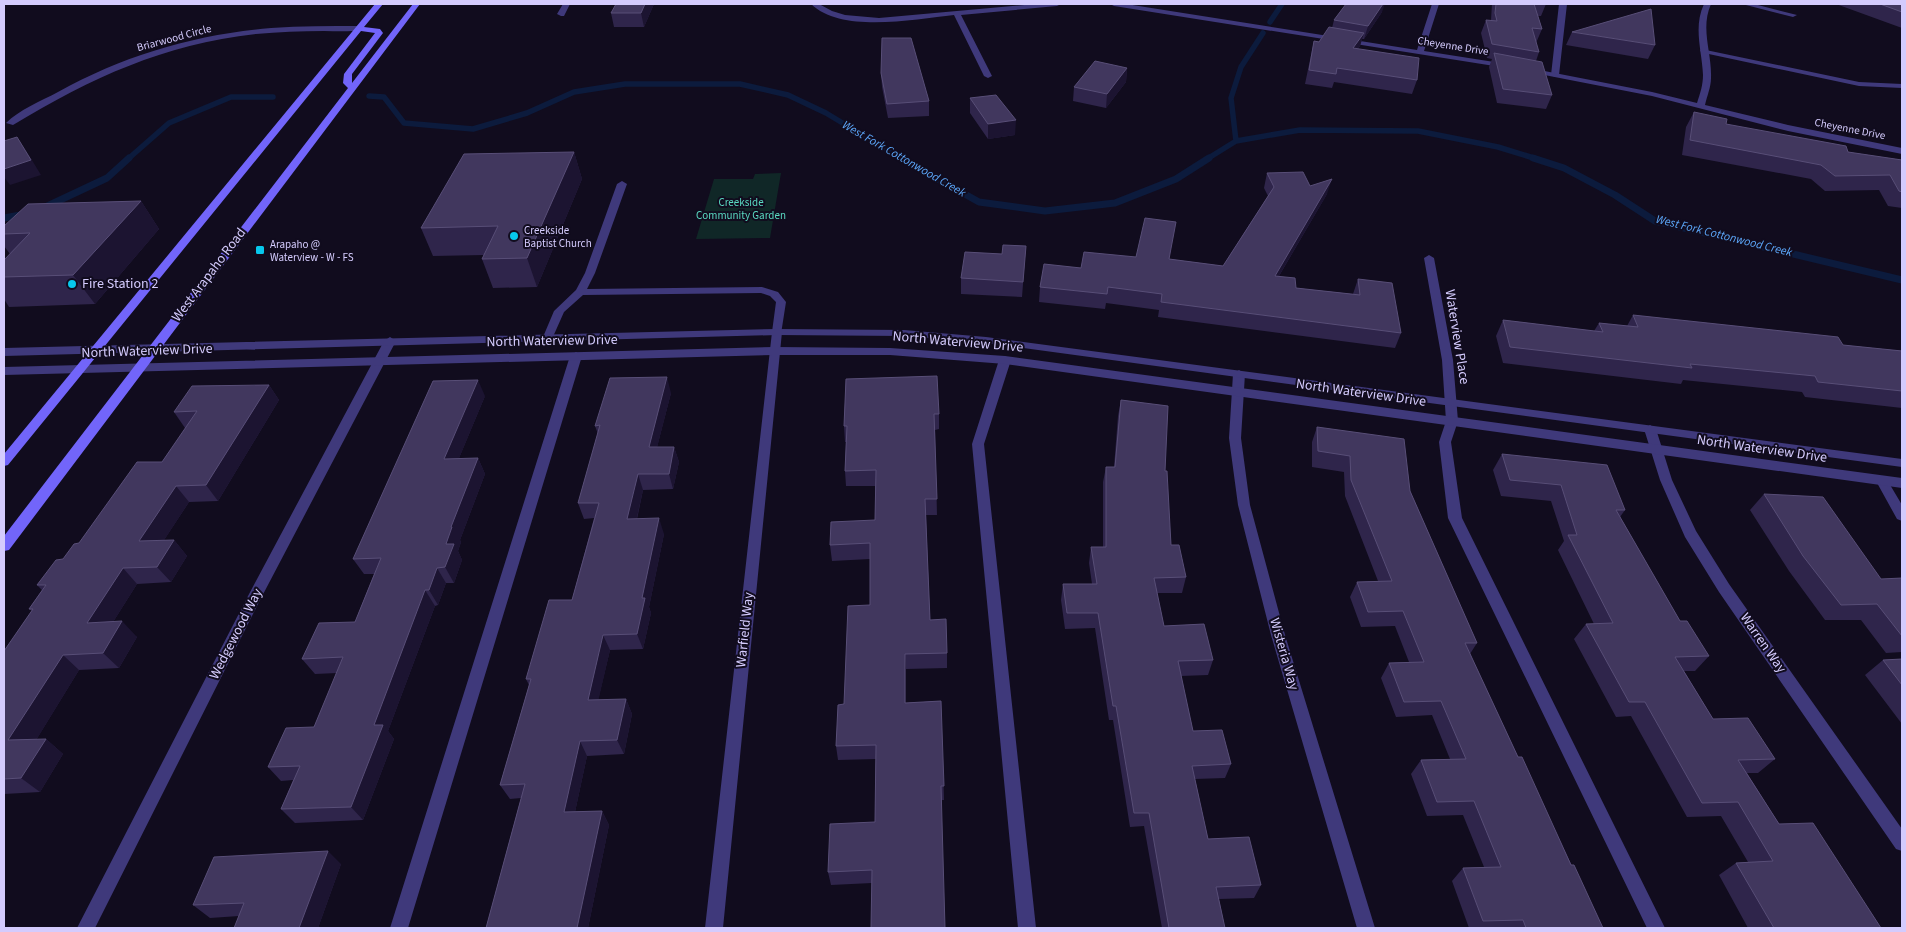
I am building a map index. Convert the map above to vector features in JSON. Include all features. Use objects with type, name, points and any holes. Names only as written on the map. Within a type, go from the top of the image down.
[{"type":"main road","points":[[4,462],[379,4]]},
{"type":"main road","name":"West Arapaho Road","points":[[4,546],[416,4]]},
{"type":"main road","points":[[349,90],[348,74],[378,33],[378,31],[359,28]]},
{"type":"street","points":[[561,14],[566,4]]},
{"type":"street","points":[[815,4],[824,12],[862,19],[1057,4]]},
{"type":"street","name":"Cheyenne Drive","points":[[1114,4],[1132,5],[1555,75],[1701,105],[1788,128],[1902,151]]},
{"type":"street","points":[[1420,52],[1436,4]]},
{"type":"street","points":[[1555,75],[1563,4]]},
{"type":"street","points":[[1701,105],[1707,76],[1704,50],[1704,9],[1707,4]]},
{"type":"street","points":[[1746,4],[1794,14]]},
{"type":"street","points":[[956,13],[988,76]]},
{"type":"street","name":"Briarwood Circle","points":[[10,123],[103,72],[172,48],[257,32],[359,28]]},
{"type":"street","points":[[1704,50],[1859,84],[1902,86]]},
{"type":"street","points":[[548,338],[559,311],[580,292],[590,274],[622,184]]},
{"type":"street","name":"Waterview Place","points":[[1428,258],[1452,402],[1452,421],[1445,442],[1455,518],[1656,928]]},
{"type":"street","name":"Warfield Way","points":[[580,292],[762,290],[774,294],[781,302],[774,351],[714,928]]},
{"type":"street","name":"North Waterview Drive","points":[[4,352],[777,332],[847,331],[945,335],[1902,462]]},
{"type":"street","name":"Wedgewood Way","points":[[86,928],[253,600],[390,341]]},
{"type":"street","name":"North Waterview Drive","points":[[4,371],[774,351],[859,350],[921,352],[1005,360],[1902,483]]},
{"type":"street","points":[[399,928],[576,356]]},
{"type":"street","points":[[1005,360],[978,444],[1027,928]]},
{"type":"street","name":"Wisteria Way","points":[[1239,374],[1235,438],[1244,505],[1278,635],[1366,928]]},
{"type":"street","name":"Warren Way","points":[[1650,429],[1666,480],[1690,533],[1719,580],[1902,843]]},
{"type":"street","points":[[1882,481],[1902,516]]},
{"type":"green space","name":"Creekside Community Garden","points":[[781,173],[770,238],[696,239],[714,179],[753,179],[755,174]]},
{"type":"building","points":[[616,4],[645,4],[641,13],[611,13]]},
{"type":"building","points":[[1346,4],[1383,4],[1368,26],[1334,20]]},
{"type":"building","points":[[1496,4],[1534,4],[1542,29],[1532,28],[1539,52],[1492,44],[1486,20],[1497,21],[1495,13]]},
{"type":"building","points":[[1880,4],[1902,4],[1902,12]]},
{"type":"building","points":[[1651,9],[1655,45],[1572,32]]},
{"type":"building","points":[[1329,27],[1364,33],[1353,48],[1419,58],[1417,80],[1337,68],[1336,74],[1309,70],[1314,41],[1319,42]]},
{"type":"building","points":[[882,38],[911,38],[929,101],[887,104],[881,73]]},
{"type":"building","points":[[1494,53],[1542,62],[1552,95],[1503,89]]},
{"type":"building","points":[[1095,61],[1127,68],[1107,94],[1074,87]]},
{"type":"building","points":[[996,95],[1016,120],[988,124],[970,98]]},
{"type":"building","points":[[1694,112],[1727,119],[1726,124],[1846,146],[1848,152],[1902,160],[1902,192],[1899,191],[1890,175],[1835,176],[1821,165],[1690,140]]},
{"type":"building","points":[[17,137],[31,160],[4,169],[4,141]]},
{"type":"building","points":[[574,152],[527,258],[482,259],[498,226],[421,228],[464,154]]},
{"type":"building","points":[[1303,172],[1310,186],[1332,179],[1275,276],[1295,278],[1296,288],[1360,295],[1358,279],[1392,283],[1401,333],[1161,302],[1162,294],[1108,287],[1107,294],[1040,287],[1044,264],[1081,268],[1084,252],[1136,257],[1145,218],[1176,222],[1169,259],[1223,266],[1274,187],[1267,173]]},
{"type":"building","points":[[141,201],[73,275],[4,277],[4,260],[30,233],[4,234],[4,226],[28,204]]},
{"type":"building","points":[[1003,245],[1026,246],[1023,282],[961,278],[965,252],[1002,254]]},
{"type":"building","points":[[1633,315],[1838,337],[1843,345],[1902,351],[1902,391],[1818,382],[1815,376],[1690,364],[1692,368],[1510,347],[1503,320],[1603,332],[1599,323],[1638,327]]},
{"type":"building","points":[[937,376],[939,414],[934,414],[937,499],[925,499],[930,620],[946,619],[947,653],[905,654],[905,703],[941,701],[944,786],[941,786],[945,928],[871,928],[872,870],[828,872],[830,824],[875,822],[876,745],[836,746],[838,705],[844,704],[848,606],[870,605],[870,543],[830,545],[831,522],[875,520],[876,470],[845,471],[847,426],[844,426],[846,379]]},
{"type":"building","points":[[667,377],[649,447],[674,447],[669,474],[638,474],[627,519],[659,518],[642,598],[645,598],[637,634],[603,635],[588,700],[626,699],[617,740],[580,741],[564,812],[602,811],[577,928],[486,928],[525,784],[500,785],[531,679],[526,679],[549,600],[572,600],[599,503],[578,503],[600,425],[595,426],[610,378]]},
{"type":"building","points":[[478,380],[444,459],[478,458],[446,544],[454,544],[445,567],[437,568],[429,590],[425,590],[374,725],[383,725],[351,807],[281,809],[300,766],[268,767],[286,728],[314,727],[343,657],[302,659],[319,623],[355,622],[381,558],[353,559],[433,381]]},
{"type":"building","points":[[269,385],[206,485],[176,486],[139,541],[174,540],[157,567],[123,568],[87,623],[122,621],[103,653],[63,655],[8,740],[46,739],[21,778],[4,779],[4,651],[33,609],[29,609],[46,585],[37,585],[56,560],[63,559],[74,544],[79,543],[137,462],[162,462],[197,411],[174,412],[192,386]]},
{"type":"building","points":[[1121,400],[1168,406],[1165,471],[1167,471],[1171,545],[1179,545],[1186,577],[1154,578],[1164,626],[1204,624],[1213,660],[1178,661],[1193,731],[1222,730],[1231,764],[1192,766],[1208,839],[1249,837],[1261,885],[1216,887],[1225,928],[1169,928],[1149,813],[1134,813],[1116,706],[1113,706],[1098,613],[1067,613],[1063,584],[1097,584],[1091,547],[1106,547],[1106,467],[1115,467]]},
{"type":"building","points":[[1317,427],[1404,439],[1410,491],[1477,643],[1465,643],[1518,757],[1522,757],[1571,865],[1574,865],[1603,928],[1526,928],[1523,920],[1483,921],[1463,868],[1501,867],[1474,801],[1437,802],[1421,760],[1466,759],[1441,701],[1404,702],[1389,663],[1424,662],[1403,611],[1368,612],[1357,582],[1392,581],[1351,480],[1350,456],[1318,451]]},
{"type":"building","points":[[1502,454],[1607,465],[1625,510],[1616,510],[1680,621],[1687,621],[1709,656],[1675,657],[1713,719],[1748,718],[1775,759],[1738,760],[1779,824],[1813,823],[1881,928],[1774,928],[1736,863],[1773,861],[1738,802],[1702,803],[1645,702],[1629,702],[1586,624],[1613,623],[1568,535],[1577,535],[1561,485],[1510,480]]},
{"type":"building","points":[[1764,494],[1823,497],[1881,579],[1902,578],[1902,636],[1877,604],[1841,605],[1803,556]]},
{"type":"building","points":[[1902,659],[1902,685],[1883,660]]},
{"type":"building","points":[[328,851],[299,928],[234,928],[244,903],[193,905],[214,857]]},
{"type":"waterway","points":[[1270,22],[1282,4]]},
{"type":"waterway","points":[[1236,141],[1231,98],[1241,67],[1263,33]]},
{"type":"waterway","name":"West Fork Cottonwood Creek","points":[[369,96],[384,97],[404,123],[473,129],[527,113],[574,92],[625,84],[740,84],[788,95],[826,113],[902,159]]},
{"type":"waterway","name":"West Fork Cottonwood Creek","points":[[128,159],[169,123],[231,97],[273,97]]},
{"type":"waterway","name":"West Fork Cottonwood Creek","points":[[1236,141],[1300,130],[1418,131],[1498,147],[1537,159]]},
{"type":"waterway","name":"West Fork Cottonwood Creek","points":[[1207,159],[1236,141]]},
{"type":"waterway","name":"West Fork Cottonwood Creek","points":[[41,209],[107,178],[129,158]]},
{"type":"waterway","name":"West Fork Cottonwood Creek","points":[[900,158],[979,202],[1045,211],[1115,203],[1176,179],[1209,158]]},
{"type":"waterway","name":"West Fork Cottonwood Creek","points":[[1533,158],[1564,168],[1615,195],[1655,221],[1902,280]]},
{"type":"waterway","name":"West Fork Cottonwood Creek","points":[[4,218],[26,214]]},
{"type":"place","name":"Creekside Baptist Church","points":[[514,236]]},
{"type":"place","name":"Arapaho @ Waterview - W - FS","points":[[260,250]]},
{"type":"place","name":"Fire Station 2","points":[[72,284]]}]
